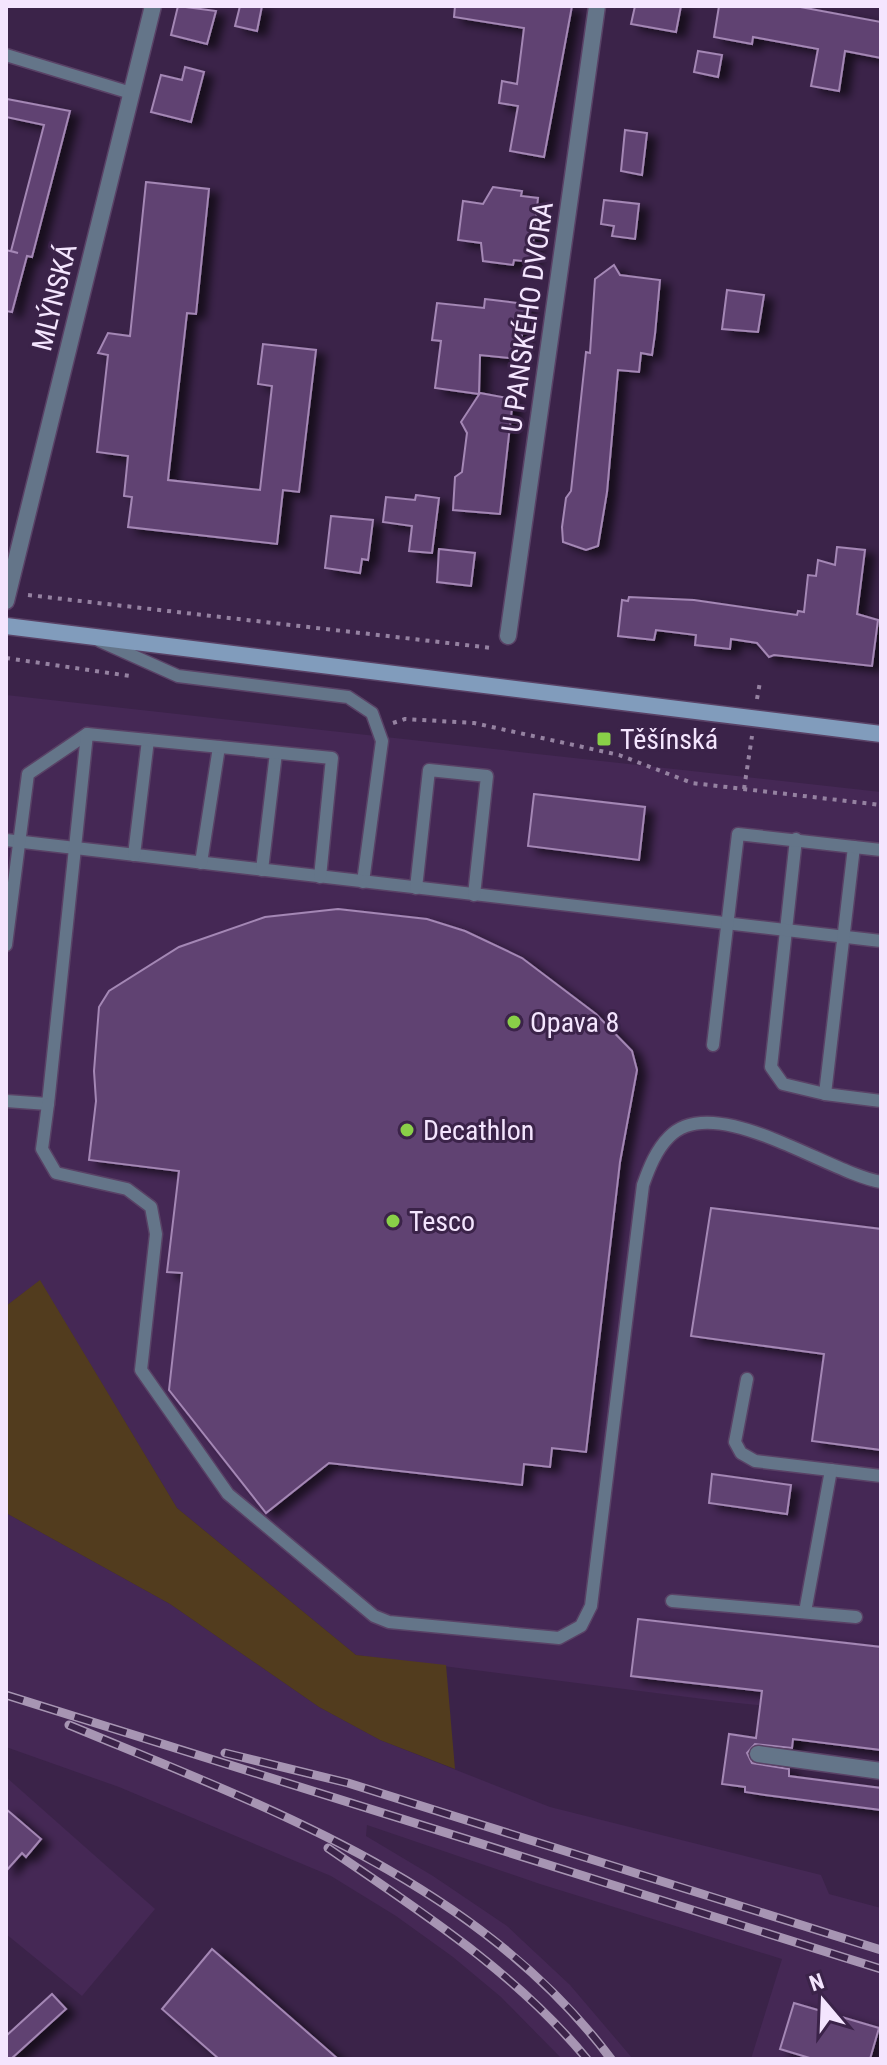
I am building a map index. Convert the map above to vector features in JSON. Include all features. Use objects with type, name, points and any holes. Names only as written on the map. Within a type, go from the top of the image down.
[{"type":"street","name":"MLÝNSKÁ","points":[[6,601],[153,6]]},
{"type":"street","name":"U PANSKÉHO DVORA","points":[[508,636],[597,6]]},
{"type":"street","points":[[6,626],[881,734]]},
{"type":"street","points":[[758,1754],[881,1771]]},
{"type":"lane","points":[[6,55],[131,93]]},
{"type":"lane","points":[[94,638],[178,676],[348,697],[372,713],[380,727],[382,741],[363,882]]},
{"type":"lane","points":[[6,945],[12,841],[28,774],[87,734],[332,758],[320,877]]},
{"type":"lane","points":[[87,734],[42,1149],[56,1173],[127,1189],[151,1207],[156,1234],[141,1370],[228,1494],[374,1616],[389,1622],[559,1638],[581,1626],[591,1606],[643,1185],[653,1159],[670,1135],[696,1123],[726,1124],[765,1136],[834,1168],[881,1182]]},
{"type":"lane","points":[[134,855],[148,740]]},
{"type":"lane","points":[[201,863],[219,747]]},
{"type":"lane","points":[[262,870],[276,753]]},
{"type":"lane","points":[[416,888],[429,770],[487,776],[474,895]]},
{"type":"lane","points":[[713,1045],[738,834],[881,850]]},
{"type":"lane","points":[[796,839],[771,1067],[783,1084],[825,1094],[881,1101]]},
{"type":"lane","points":[[12,841],[881,941]]},
{"type":"lane","points":[[825,1094],[854,847]]},
{"type":"lane","points":[[6,1101],[48,1104]]},
{"type":"lane","points":[[747,1379],[735,1442],[741,1453],[755,1461],[881,1476]]},
{"type":"lane","points":[[805,1612],[831,1470]]},
{"type":"lane","points":[[672,1601],[856,1617]]},
{"type":"path","points":[[53,598],[494,648]]},
{"type":"path","points":[[6,658],[133,677]]},
{"type":"path","points":[[380,727],[405,719],[474,723],[619,755],[692,783],[881,805]]},
{"type":"shaded area","points":[[6,695],[881,792],[881,1718],[719,1701],[356,1655],[177,1508],[40,1281],[6,1306]]},
{"type":"shaded area","points":[[40,1280],[177,1508],[356,1655],[446,1665],[455,1769],[380,1740],[319,1707],[170,1604],[6,1513],[6,1306]]},
{"type":"shaded area","points":[[6,1513],[170,1604],[319,1707],[380,1740],[550,1807],[821,1875],[829,1894],[881,1908],[881,2059],[751,2059],[782,1959],[540,1884],[367,1825],[366,1836],[507,1926],[570,1985],[633,2059],[562,2059],[501,1997],[453,1957],[396,1916],[331,1876],[119,1787],[6,1747]]},
{"type":"shaded area","points":[[6,1777],[155,1909],[82,1996],[6,1934]]},
{"type":"building","points":[[178,6],[216,11],[207,44],[171,35]]},
{"type":"building","points":[[240,6],[262,6],[257,31],[235,26]]},
{"type":"building","points":[[455,6],[572,6],[544,157],[510,151],[518,106],[499,103],[502,81],[517,84],[524,28],[454,17]]},
{"type":"building","points":[[635,6],[681,6],[676,32],[631,24]]},
{"type":"building","points":[[719,6],[795,6],[881,22],[881,58],[845,51],[839,91],[811,86],[818,49],[753,37],[752,44],[714,37]]},
{"type":"building","points":[[698,51],[722,55],[718,77],[694,72]]},
{"type":"building","points":[[185,67],[204,72],[191,122],[151,112],[161,75],[182,80]]},
{"type":"building","points":[[7,99],[70,111],[32,257],[27,256],[12,312],[6,311],[6,250],[18,253],[11,251],[44,125],[6,117]]},
{"type":"building","points":[[625,130],[647,133],[642,175],[621,171]]},
{"type":"building","points":[[146,182],[209,189],[196,314],[187,313],[168,480],[260,490],[272,386],[258,384],[263,344],[316,350],[299,492],[283,490],[277,544],[128,527],[132,497],[124,496],[128,456],[97,452],[108,355],[98,353],[108,333],[130,336]]},
{"type":"building","points":[[493,187],[522,191],[521,196],[538,198],[531,262],[514,260],[513,265],[483,261],[481,243],[458,240],[463,201],[483,204]]},
{"type":"building","points":[[604,200],[639,204],[635,239],[612,236],[614,226],[601,224]]},
{"type":"building","points":[[614,265],[620,275],[660,280],[655,334],[652,355],[641,353],[639,372],[618,370],[607,492],[598,546],[586,550],[563,542],[562,527],[566,498],[571,491],[586,352],[590,353],[595,279]]},
{"type":"building","points":[[727,290],[764,295],[758,332],[722,329]]},
{"type":"building","points":[[485,299],[526,304],[519,359],[480,355],[479,394],[435,388],[441,341],[432,340],[437,303],[484,308]]},
{"type":"building","points":[[480,393],[513,399],[500,514],[453,510],[455,477],[462,472],[467,433],[461,422]]},
{"type":"building","points":[[416,495],[439,498],[432,553],[409,551],[412,526],[383,522],[386,497],[415,500]]},
{"type":"building","points":[[331,516],[373,520],[368,560],[362,559],[360,573],[325,568]]},
{"type":"building","points":[[837,547],[865,550],[857,614],[878,620],[872,666],[774,655],[769,657],[757,643],[731,639],[730,649],[695,645],[696,635],[656,630],[654,640],[618,636],[622,600],[628,601],[629,597],[694,600],[797,615],[798,611],[804,612],[808,575],[816,576],[818,560],[835,565]]},
{"type":"building","points":[[439,549],[475,553],[471,586],[437,582]]},
{"type":"building","points":[[534,794],[645,807],[639,860],[528,846]]},
{"type":"building","name":"Tesco","points":[[338,909],[427,919],[465,931],[522,958],[596,1014],[632,1051],[637,1070],[620,1162],[586,1452],[552,1448],[550,1467],[524,1464],[522,1485],[329,1463],[266,1513],[169,1390],[182,1273],[167,1272],[179,1171],[89,1160],[96,1101],[94,1071],[99,1007],[109,991],[179,947],[265,917]]},
{"type":"building","points":[[711,1208],[881,1229],[881,1450],[812,1441],[824,1354],[691,1336]]},
{"type":"building","points":[[712,1474],[791,1485],[787,1514],[709,1503]]},
{"type":"building","points":[[638,1619],[881,1647],[881,1750],[793,1739],[792,1748],[755,1744],[747,1753],[752,1763],[789,1769],[789,1776],[881,1788],[881,1810],[745,1792],[745,1787],[722,1784],[729,1734],[756,1738],[762,1691],[631,1676]]},
{"type":"building","points":[[6,1809],[41,1839],[26,1857],[22,1853],[6,1871]]},
{"type":"building","points":[[212,1949],[338,2059],[219,2059],[162,2009]]},
{"type":"building","points":[[52,1994],[66,2009],[11,2059],[6,2059],[6,2036]]},
{"type":"building","points":[[794,2003],[879,2028],[870,2059],[813,2059],[780,2049]]},
{"type":"railway","points":[[6,1695],[881,1969]]},
{"type":"railway","points":[[69,1725],[292,1820],[364,1856],[433,1897],[498,1944],[558,1997],[611,2059]]},
{"type":"railway","points":[[225,1753],[348,1783],[881,1950]]},
{"type":"railway","points":[[328,1848],[432,1920],[497,1970],[559,2027],[587,2059]]},
{"type":"place","name":"Těšínská","points":[[604,739]]},
{"type":"place","name":"Opava 8","points":[[514,1022]]},
{"type":"place","name":"Decathlon","points":[[407,1130]]},
{"type":"place","name":"Tesco","points":[[393,1221]]}]
